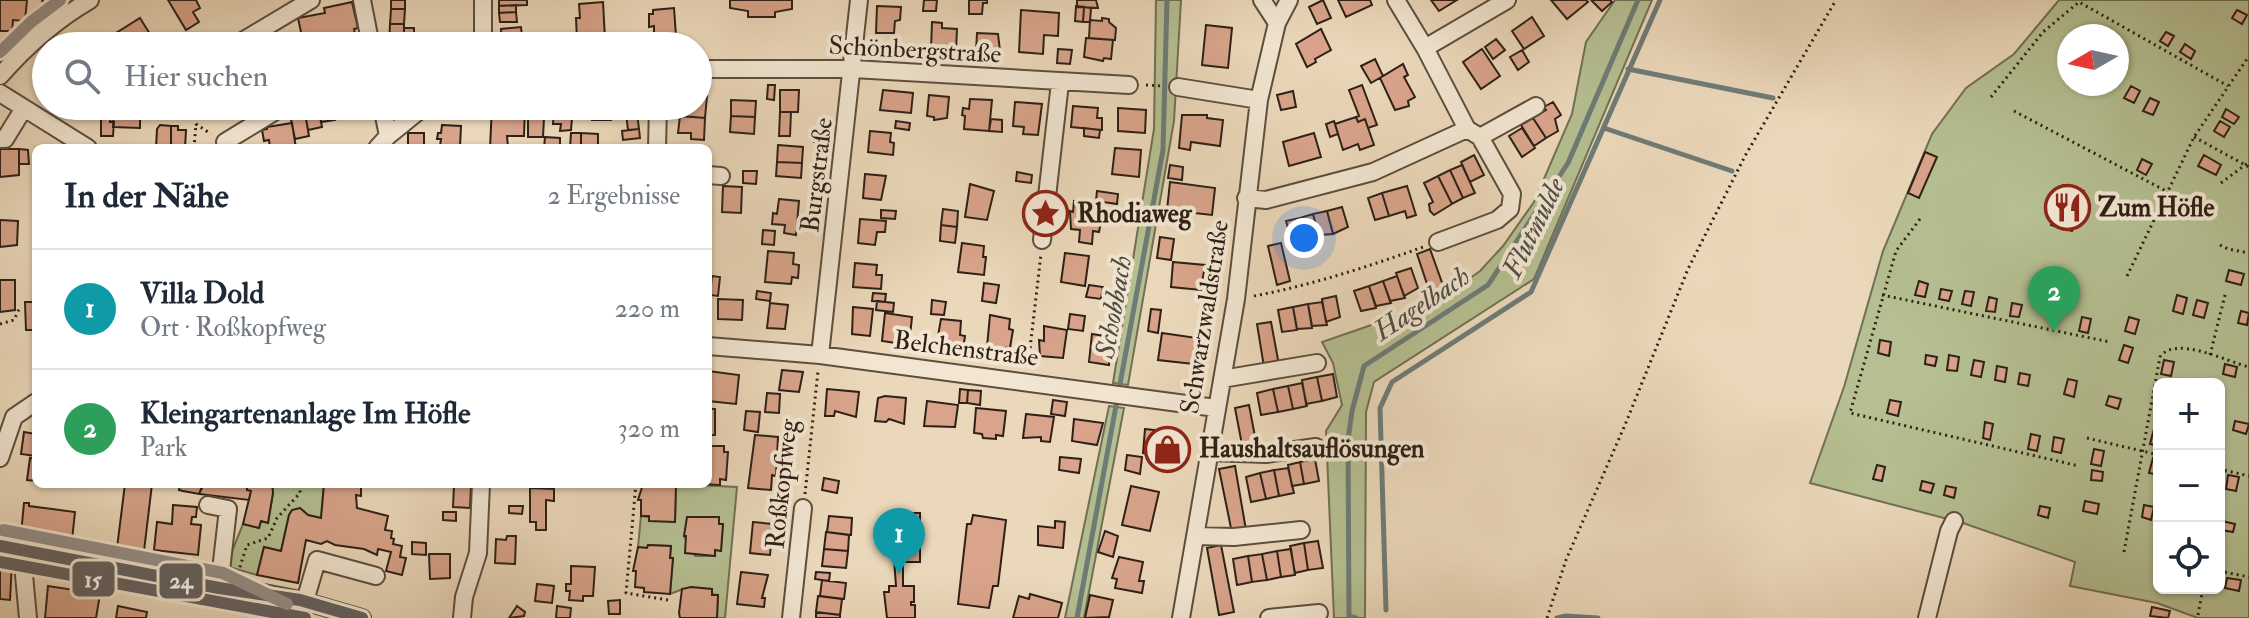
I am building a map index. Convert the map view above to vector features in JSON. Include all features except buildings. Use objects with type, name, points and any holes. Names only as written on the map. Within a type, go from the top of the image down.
[{"type":"street","points":[[43,32],[90,0]]},
{"type":"street","points":[[257,32],[311,0]]},
{"type":"street","points":[[362,0],[368,32]]},
{"type":"street","points":[[483,0],[483,32]]},
{"type":"street","name":"Burgstraße","points":[[820,355],[859,0]]},
{"type":"street","points":[[1262,0],[1277,23]]},
{"type":"street","name":"Schwarzwaldstraße","points":[[1181,618],[1236,299],[1259,100],[1277,23],[1289,0]]},
{"type":"street","points":[[1396,0],[1512,194],[1510,209],[1497,220],[1438,242]]},
{"type":"street","points":[[1425,48],[1507,0]]},
{"type":"street","points":[[0,76],[32,41]]},
{"type":"street","name":"Schönbergstraße","points":[[712,69],[853,69],[1129,85]]},
{"type":"street","points":[[1042,240],[1060,83]]},
{"type":"street","points":[[1178,87],[1259,100]]},
{"type":"street","points":[[0,93],[32,113]]},
{"type":"street","points":[[1246,198],[1266,200],[1373,172],[1536,106]]},
{"type":"street","points":[[0,139],[5,139],[24,108]]},
{"type":"street","points":[[43,120],[82,144]]},
{"type":"street","points":[[225,142],[261,120]]},
{"type":"street","points":[[382,120],[382,142]]},
{"type":"street","points":[[382,142],[408,120]]},
{"type":"street","points":[[657,144],[658,120]]},
{"type":"street","name":"Belchenstraße","points":[[712,346],[820,355],[1216,408]]},
{"type":"street","points":[[1222,379],[1317,363]]},
{"type":"street","points":[[0,458],[14,417],[32,405]]},
{"type":"street","points":[[1208,452],[1266,454],[1316,447]]},
{"type":"street","points":[[462,618],[464,597],[478,553],[481,488]]},
{"type":"street","points":[[208,505],[228,509],[226,588]]},
{"type":"street","name":"Roßkopfweg","points":[[791,618],[803,508]]},
{"type":"street","points":[[1927,618],[1954,521]]},
{"type":"street","points":[[1196,536],[1234,537],[1301,530]]},
{"type":"street","points":[[0,546],[305,601],[340,616],[362,618]]},
{"type":"street","points":[[27,551],[24,575],[28,618]]},
{"type":"street","points":[[305,601],[317,560],[376,576]]},
{"type":"street","points":[[226,588],[280,618]]},
{"type":"street","points":[[1269,618],[1319,613]]},
{"type":"path","points":[[1547,618],[1566,560],[1688,269],[1745,156],[1836,0]]},
{"type":"path","points":[[1991,97],[2043,32],[2079,2],[2228,86]]},
{"type":"path","points":[[2127,276],[2194,137],[2249,56]]},
{"type":"path","points":[[2014,111],[2167,191]]},
{"type":"path","points":[[194,144],[196,120]]},
{"type":"path","points":[[196,124],[225,142]]},
{"type":"path","points":[[2194,137],[2248,165],[2221,183]]},
{"type":"path","points":[[1920,219],[1896,251],[1850,413],[2079,466]]},
{"type":"path","points":[[1026,381],[1042,240]]},
{"type":"path","points":[[1236,299],[1298,287],[1356,271],[1438,242]]},
{"type":"path","points":[[2220,245],[2249,253]]},
{"type":"path","points":[[2210,355],[2226,291]]},
{"type":"path","points":[[1882,295],[2110,342]]},
{"type":"path","points":[[0,324],[14,320],[20,307]]},
{"type":"path","points":[[2124,552],[2160,357],[2165,350],[2179,346],[2249,367]]},
{"type":"path","name":"Roßkopfweg","points":[[803,508],[820,355]]},
{"type":"path","points":[[2087,438],[2153,454]]},
{"type":"path","points":[[2225,470],[2249,476]]},
{"type":"path","points":[[226,588],[247,545],[268,538],[277,518],[300,493],[300,488]]},
{"type":"path","points":[[636,488],[626,593],[668,600]]},
{"type":"path","points":[[2225,572],[2249,577]]},
{"type":"path","points":[[2198,615],[2202,594]]},
{"type":"green space","points":[[1156,0],[1181,0],[1174,121],[1128,385],[1113,383],[1154,129]]},
{"type":"green space","points":[[1615,0],[1652,0],[1534,279],[1374,382],[1366,412],[1365,618],[1334,618],[1326,431],[1342,405],[1333,363],[1322,342],[1435,303],[1480,271],[1503,246],[1534,202],[1572,114],[1586,42]]},
{"type":"green space","points":[[2059,0],[2249,0],[2249,618],[2198,618],[2157,603],[2070,586],[2075,562],[1963,523],[1810,483],[1844,387],[1883,251],[1932,134],[1966,88],[2014,54]]},
{"type":"green space","points":[[1109,406],[1124,408],[1084,618],[1065,618]]},
{"type":"green space","points":[[737,487],[725,618],[717,618],[718,595],[683,589],[670,594],[671,546],[638,547],[641,516],[675,522],[676,488]],"holes":[[[688,517],[718,517],[719,524],[723,524],[721,550],[715,550],[715,556],[695,556],[684,536]]]},
{"type":"green space","points":[[272,488],[324,488],[321,518],[308,515],[300,508],[292,510],[281,551],[264,547],[257,575],[226,566],[243,524],[259,528],[261,521],[268,523]]},
{"type":"waterway","name":"Schobbach","points":[[1077,618],[1163,150],[1167,0]]},
{"type":"waterway","name":"Hagelbach","points":[[1356,618],[1349,616],[1348,440],[1364,366],[1488,285],[1568,163],[1638,0]]},
{"type":"waterway","name":"Flutmulde","points":[[1386,610],[1380,408],[1392,382],[1531,292],[1660,0]]},
{"type":"waterway","points":[[1628,69],[1773,98]]},
{"type":"waterway","points":[[1604,128],[1732,171]]},
{"type":"waterway","name":"Hagelbach","points":[[1557,618],[1598,618]]},
{"type":"transit line","points":[[0,52],[60,0]]},
{"type":"transit line","points":[[3,530],[223,573],[287,604]]},
{"type":"transit line","name":"24","points":[[0,546],[219,588],[300,600],[362,618]]},
{"type":"transit line","name":"15","points":[[0,562],[305,618]]},
{"type":"place","name":"Zum Höfle","points":[[2067,208]]},
{"type":"place","name":"Rhodiaweg","points":[[1046,214]]},
{"type":"place","name":"Kleingartenanlage Im Höfle","points":[[2054,332]]},
{"type":"place","name":"Haushaltsauflösungen","points":[[1168,449]]},
{"type":"place","name":"Villa Dold","points":[[899,574]]}]
